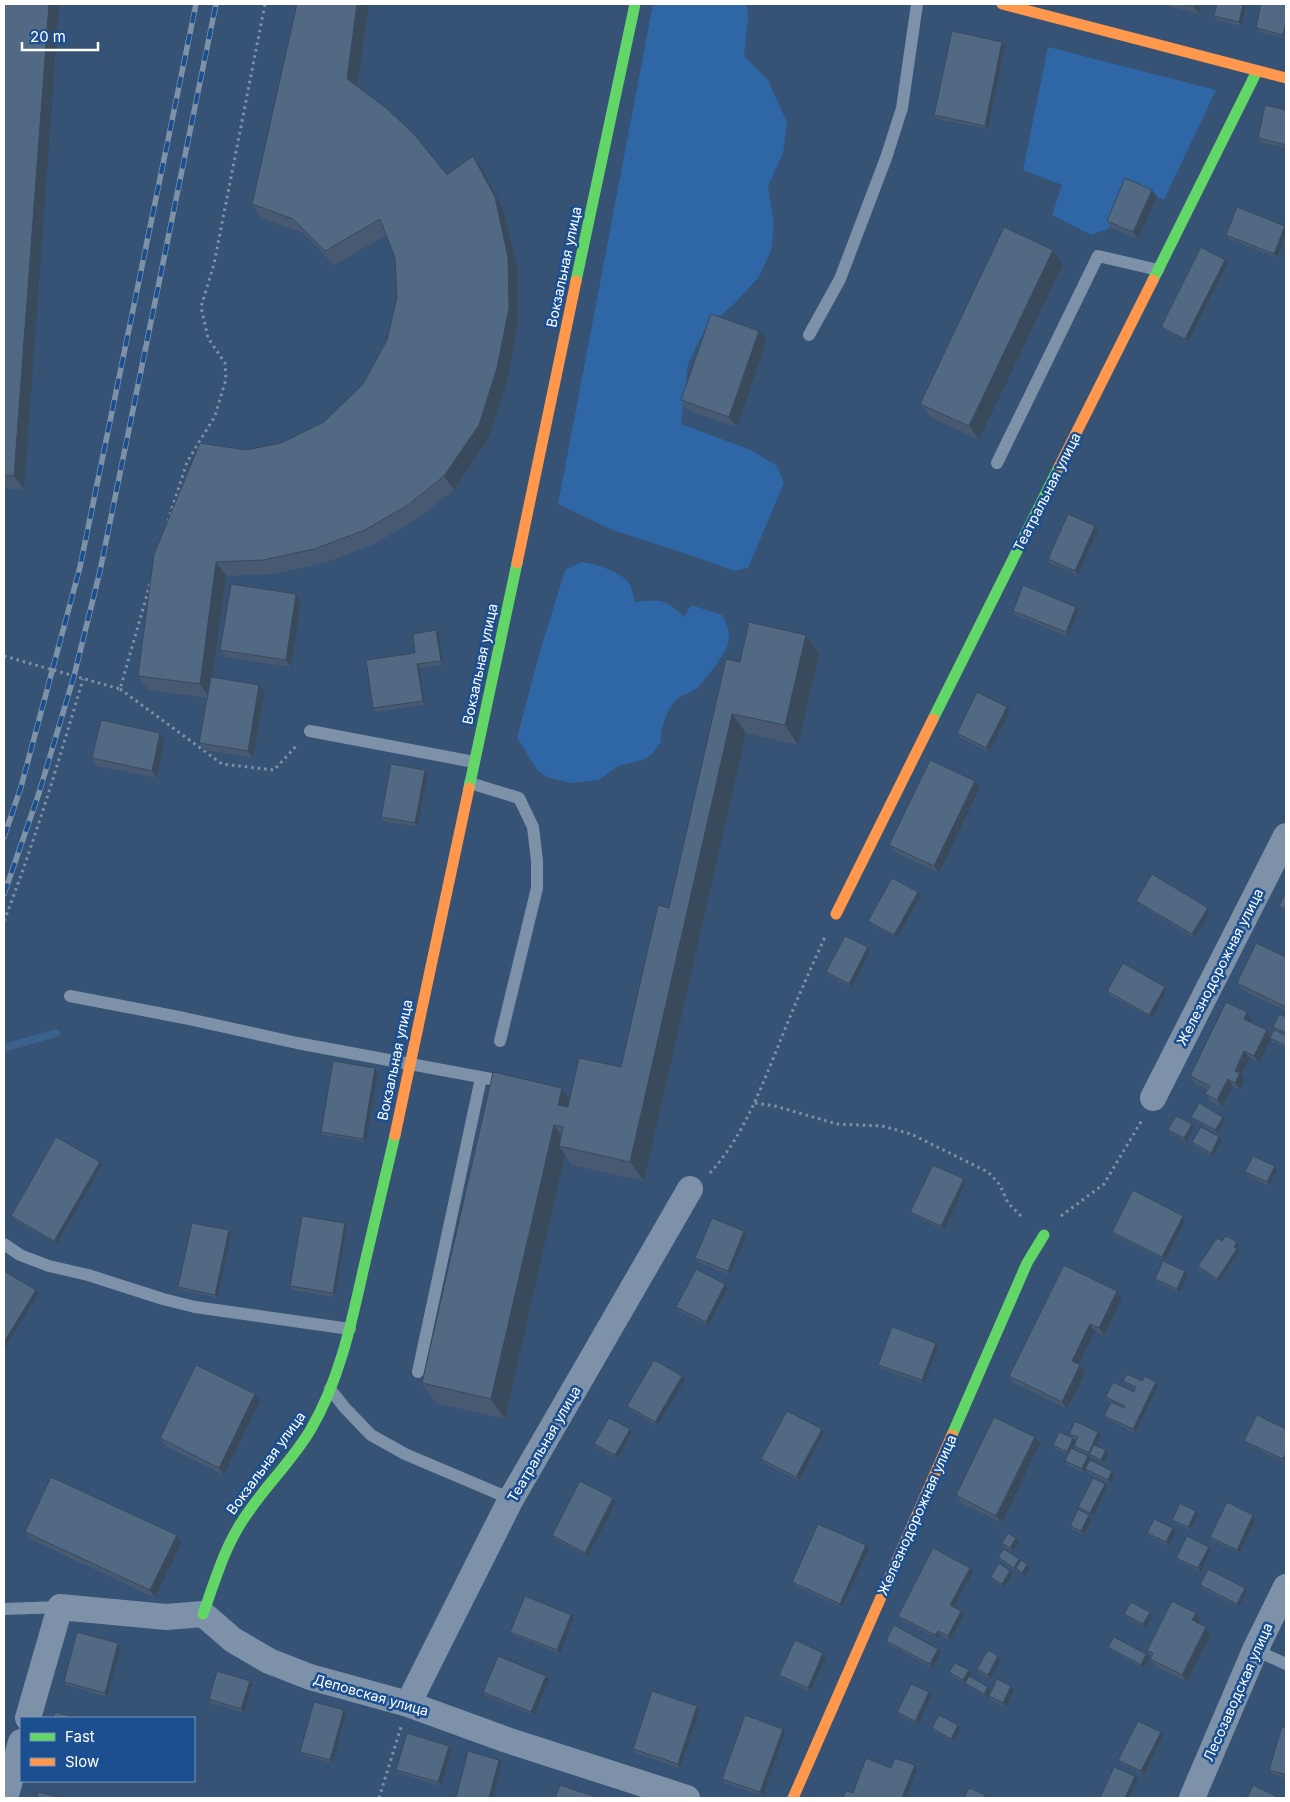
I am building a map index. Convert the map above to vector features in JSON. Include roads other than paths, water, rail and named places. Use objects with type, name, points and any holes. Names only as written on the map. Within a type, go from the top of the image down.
[{"type":"street","name":"Вокзальная улица","points":[[203,1614],[225,1554],[240,1524],[311,1429],[330,1389],[350,1329],[411,1063],[635,4]]},
{"type":"street","points":[[1002,4],[1286,78]]},
{"type":"street","name":"Театральная улица","points":[[836,914],[1257,71]]},
{"type":"street","name":"Железнодорожная улица","points":[[1153,1098],[1286,836]]},
{"type":"street","name":"Театральная улица","points":[[408,1704],[511,1499],[690,1189]]},
{"type":"street","name":"Железнодорожная улица","points":[[793,1798],[1027,1263],[1044,1235]]},
{"type":"street","name":"Лесозаводская улица","points":[[1192,1798],[1255,1650],[1286,1587]]},
{"type":"street","points":[[28,1717],[60,1607],[166,1617],[203,1614]]},
{"type":"street","name":"Деповская улица","points":[[203,1614],[233,1640],[269,1662],[310,1677],[408,1704],[507,1740],[687,1798]]},
{"type":"street","points":[[5,1798],[20,1746]]},
{"type":"lane","points":[[810,335],[840,279],[886,158],[902,108],[917,4]]},
{"type":"lane","points":[[996,463],[1098,256],[1158,270]]},
{"type":"lane","points":[[310,731],[474,762]]},
{"type":"lane","points":[[470,783],[519,798],[532,827],[537,861],[537,888],[500,1041]]},
{"type":"lane","points":[[70,996],[297,1043],[520,1085]]},
{"type":"lane","points":[[418,1372],[481,1078]]},
{"type":"lane","points":[[4,1244],[20,1255],[49,1266],[88,1275],[163,1299],[195,1306],[350,1329]]},
{"type":"lane","points":[[330,1389],[371,1435],[405,1454],[511,1499]]},
{"type":"lane","points":[[4,1609],[60,1607]]},
{"type":"lane","points":[[1255,1650],[1286,1664]]},
{"type":"waterway","points":[[4,1048],[56,1033]]},
{"type":"railway","points":[[4,837],[21,787],[80,567],[196,4]]},
{"type":"railway","points":[[4,894],[39,793],[74,676],[100,571],[216,4]]}]
